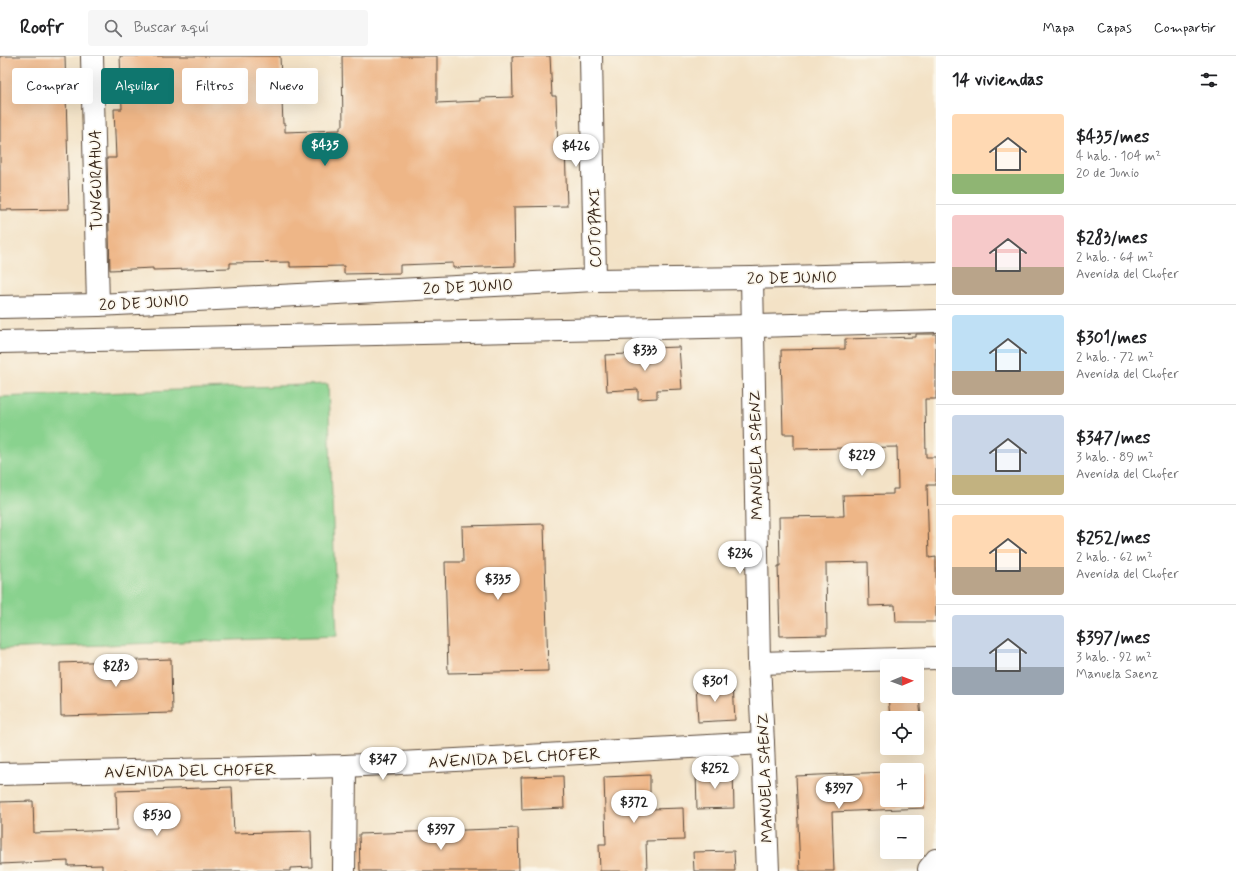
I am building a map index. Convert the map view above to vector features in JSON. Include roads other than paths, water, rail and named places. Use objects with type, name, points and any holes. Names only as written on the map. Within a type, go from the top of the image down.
[{"type":"street","name":"TUNGURAHUA","points":[[92,56],[98,305]]},
{"type":"street","name":"COTOPAXI","points":[[591,56],[595,280]]},
{"type":"street","name":"20 DE JUNIO","points":[[0,307],[98,305],[595,280],[752,278],[936,273]]},
{"type":"street","name":"MANUELA SAENZ","points":[[752,278],[759,663],[768,871]]},
{"type":"street","points":[[0,342],[936,321]]},
{"type":"street","points":[[759,663],[936,658]]},
{"type":"street","name":"AVENIDA DEL CHOFER","points":[[0,774],[346,766],[763,743]]},
{"type":"street","points":[[344,871],[346,766]]}]
